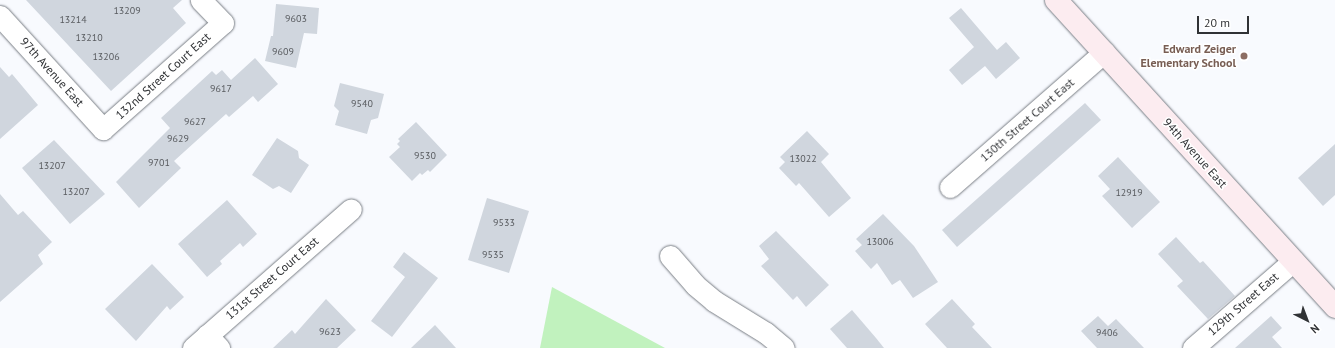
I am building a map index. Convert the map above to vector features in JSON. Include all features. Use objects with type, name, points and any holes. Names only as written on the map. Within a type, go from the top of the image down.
[{"type":"main road","name":"94th Avenue East","points":[[1056,0],[1335,307]]},
{"type":"street","name":"132nd Street Court East","points":[[103,129],[223,23],[201,0]]},
{"type":"street","name":"97th Avenue East","points":[[0,16],[103,129]]},
{"type":"street","name":"130th Street Court East","points":[[950,187],[1104,52]]},
{"type":"street","name":"131st Street Court East","points":[[206,344],[351,209]]},
{"type":"street","points":[[670,256],[695,285],[714,301],[766,333],[784,348]]},
{"type":"street","name":"129th Street East","points":[[1193,348],[1293,261]]},
{"type":"green space","points":[[552,287],[665,348],[540,348]]},
{"type":"building","points":[[26,0],[182,0],[173,8],[186,23],[111,91]]},
{"type":"building","points":[[276,4],[319,8],[317,34],[304,33],[296,68],[265,61],[271,36],[273,36]]},
{"type":"building","points":[[961,8],[997,50],[1006,42],[1020,58],[996,79],[985,66],[962,85],[949,70],[974,47],[949,18]]},
{"type":"building","points":[[255,58],[278,84],[258,102],[253,96],[229,117],[226,114],[174,161],[181,168],[139,208],[116,182],[170,128],[161,118],[212,71],[216,75],[222,70],[231,80]]},
{"type":"building","points":[[0,67],[9,77],[12,74],[38,105],[0,139]]},
{"type":"building","points":[[340,83],[384,94],[378,118],[371,120],[367,134],[335,125],[339,111],[334,106]]},
{"type":"building","points":[[1085,103],[1101,120],[957,247],[942,230]]},
{"type":"building","points":[[416,122],[447,155],[430,172],[428,170],[422,175],[420,173],[412,181],[389,157],[400,147],[397,144],[400,141],[398,139]]},
{"type":"building","points":[[807,131],[829,154],[821,162],[851,198],[829,217],[799,183],[796,186],[779,168],[785,162],[780,157]]},
{"type":"building","points":[[277,138],[298,151],[299,158],[309,165],[291,193],[279,186],[273,189],[252,175]]},
{"type":"building","points":[[54,140],[105,194],[70,224],[22,168]]},
{"type":"building","points":[[1335,144],[1335,195],[1323,206],[1298,178]]},
{"type":"building","points":[[1118,157],[1160,202],[1132,228],[1102,196],[1110,189],[1098,176]]},
{"type":"building","points":[[0,194],[18,215],[23,211],[52,242],[38,255],[43,264],[0,302]]},
{"type":"building","points":[[487,198],[529,211],[509,273],[468,260]]},
{"type":"building","points":[[227,200],[257,234],[243,247],[240,243],[220,261],[222,264],[207,277],[178,244]]},
{"type":"building","points":[[883,214],[914,246],[938,282],[913,298],[900,280],[892,285],[877,263],[871,269],[855,251],[862,245],[856,239]]},
{"type":"building","points":[[776,231],[829,285],[806,307],[797,296],[793,300],[761,266],[769,259],[759,246]]},
{"type":"building","points":[[1176,237],[1200,263],[1203,261],[1235,296],[1208,319],[1177,286],[1183,281],[1158,254]]},
{"type":"building","points":[[404,252],[438,278],[392,337],[371,321],[405,277],[393,267]]},
{"type":"building","points":[[152,264],[184,297],[170,310],[167,306],[136,341],[105,309]]},
{"type":"building","points":[[326,299],[356,330],[337,348],[273,348],[292,330],[295,334]]},
{"type":"building","points":[[952,299],[975,324],[972,327],[992,348],[947,348],[925,324]]},
{"type":"building","points":[[852,310],[884,348],[847,348],[830,329]]},
{"type":"building","points":[[1098,316],[1108,326],[1116,319],[1144,348],[1097,348],[1081,331]]},
{"type":"building","points":[[1271,316],[1282,328],[1272,337],[1282,348],[1235,348]]},
{"type":"building","points":[[435,325],[456,348],[411,348]]},
{"type":"place","name":"Edward Zeiger Elementary School","points":[[1244,56]]}]
